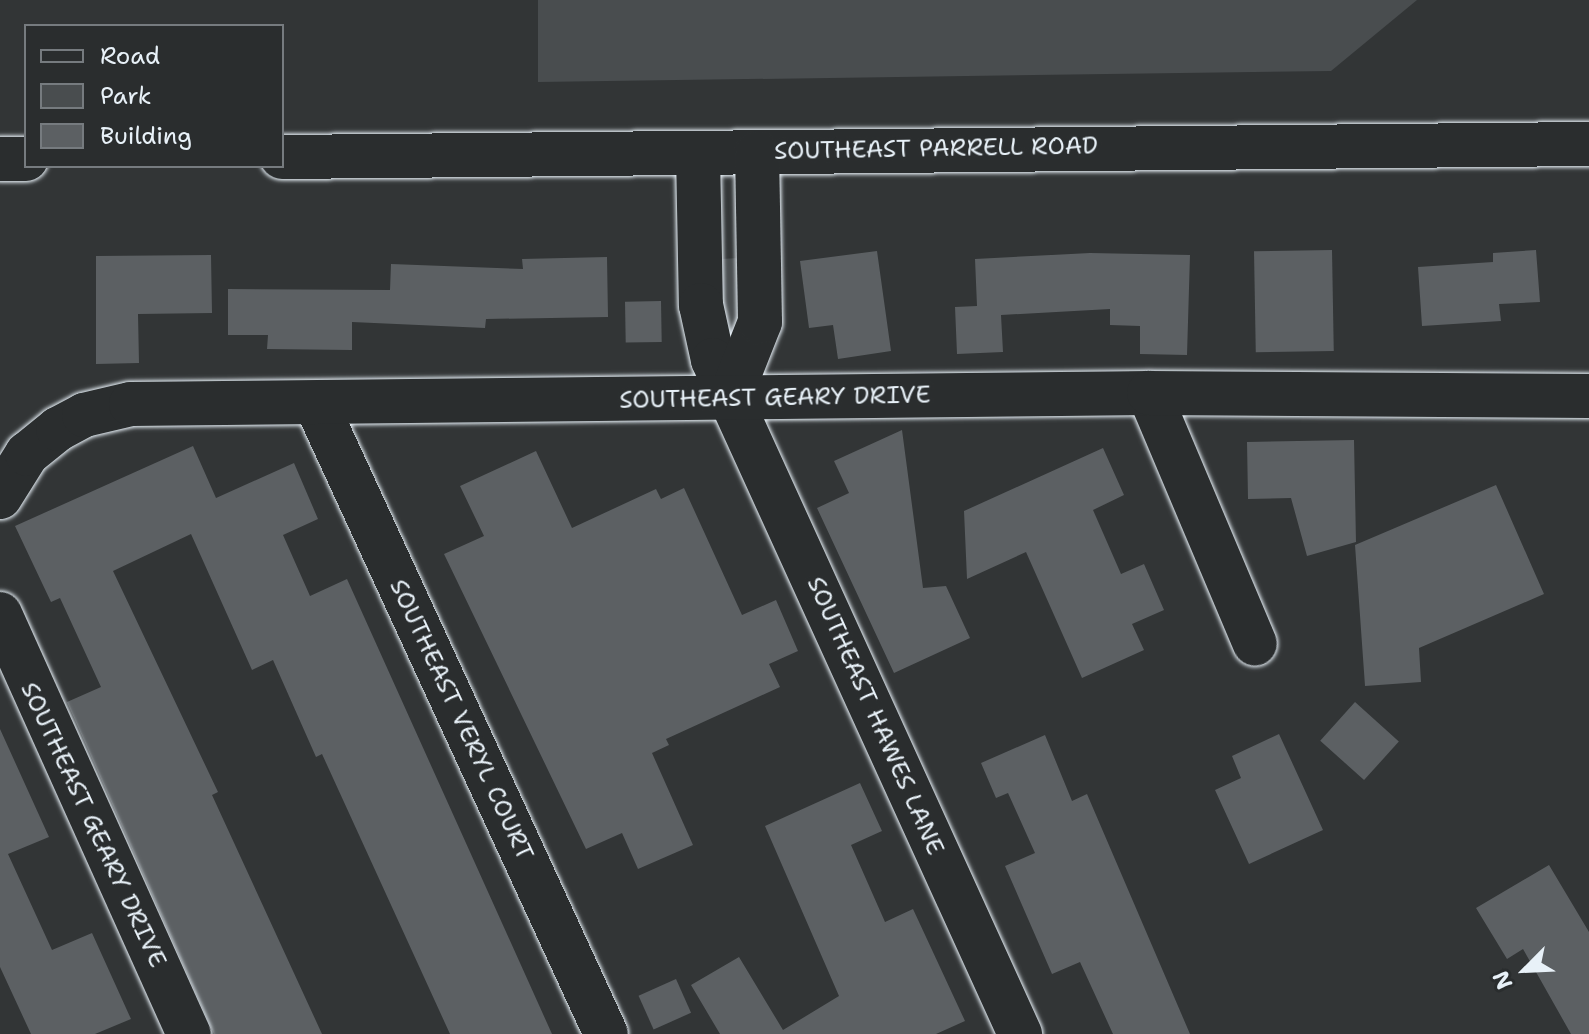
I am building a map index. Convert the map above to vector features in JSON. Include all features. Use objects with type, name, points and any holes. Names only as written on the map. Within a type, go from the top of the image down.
[{"type":"street","name":"SOUTHEAST PARRELL ROAD","points":[[284,157],[1589,144]]},
{"type":"street","points":[[730,398],[760,322],[757,153]]},
{"type":"street","name":"SOUTHEAST HAWES LANE","points":[[698,154],[702,314],[730,398],[1020,1034]]},
{"type":"street","points":[[0,159],[24,159]]},
{"type":"street","points":[[1149,393],[1255,644]]},
{"type":"street","name":"SOUTHEAST GEARY DRIVE","points":[[0,497],[36,445],[98,410],[152,403],[317,406],[1149,393],[1589,396]]},
{"type":"street","name":"SOUTHEAST VERYL COURT","points":[[317,406],[606,1034]]},
{"type":"street","name":"SOUTHEAST GEARY DRIVE","points":[[0,614],[189,1034]]},
{"type":"green space","points":[[538,0],[1417,0],[1331,71],[538,82]]},
{"type":"green space","points":[[739,258],[740,331],[731,339],[724,336],[721,259]]},
{"type":"building","points":[[1332,250],[1334,351],[1256,352],[1254,251]]},
{"type":"building","points":[[1536,250],[1540,302],[1499,304],[1501,321],[1422,326],[1418,267],[1493,262],[1493,253]]},
{"type":"building","points":[[877,251],[891,351],[838,359],[833,325],[809,328],[800,261]]},
{"type":"building","points":[[1090,253],[1190,255],[1187,355],[1140,354],[1140,326],[1110,325],[1110,309],[1001,315],[1003,352],[957,354],[955,307],[977,306],[975,259]]},
{"type":"building","points":[[211,255],[212,313],[138,314],[139,363],[96,364],[96,256]]},
{"type":"building","points":[[607,257],[608,317],[486,319],[485,328],[352,322],[352,350],[267,349],[268,335],[228,335],[228,289],[390,290],[391,264],[523,269],[522,259]]},
{"type":"building","points":[[661,301],[662,342],[626,343],[625,302]]},
{"type":"building","points":[[902,430],[923,588],[946,586],[970,638],[894,673],[817,508],[849,493],[834,461]]},
{"type":"building","points":[[1354,440],[1356,542],[1307,556],[1291,498],[1248,499],[1247,442]]},
{"type":"building","points":[[193,446],[216,498],[294,463],[318,519],[283,535],[310,596],[347,579],[552,1034],[450,1034],[322,754],[316,757],[273,660],[252,670],[191,534],[113,571],[218,792],[212,795],[322,1034],[214,1034],[67,702],[101,687],[60,598],[51,602],[15,526]]},
{"type":"building","points":[[1103,448],[1124,495],[1093,510],[1121,574],[1144,564],[1164,610],[1132,624],[1144,650],[1082,678],[1026,552],[967,579],[964,511]]},
{"type":"building","points":[[536,451],[572,528],[656,489],[661,499],[684,488],[742,615],[776,600],[798,651],[769,664],[780,687],[666,739],[669,745],[652,753],[693,845],[638,869],[622,833],[586,849],[444,554],[484,536],[460,486]]},
{"type":"building","points":[[1496,485],[1544,594],[1419,648],[1421,682],[1365,686],[1355,545]]},
{"type":"building","points":[[1355,702],[1399,741],[1364,780],[1320,741]]},
{"type":"building","points":[[0,729],[49,837],[8,854],[52,950],[92,933],[131,1019],[95,1034],[31,1034],[0,967]]},
{"type":"building","points":[[1279,734],[1323,830],[1249,864],[1215,790],[1241,778],[1232,756]]},
{"type":"building","points":[[1045,735],[1072,801],[1087,794],[1190,1034],[1113,1034],[1080,962],[1052,974],[1005,866],[1035,853],[1008,793],[996,798],[981,763]]},
{"type":"building","points":[[860,783],[882,831],[851,845],[885,922],[913,909],[965,1021],[936,1034],[720,1034],[691,985],[739,957],[783,1030],[839,996],[765,826]]},
{"type":"building","points":[[1549,865],[1589,932],[1589,1034],[1571,1034],[1523,949],[1507,959],[1476,908]]},
{"type":"building","points":[[676,979],[691,1013],[654,1029],[639,996]]}]
